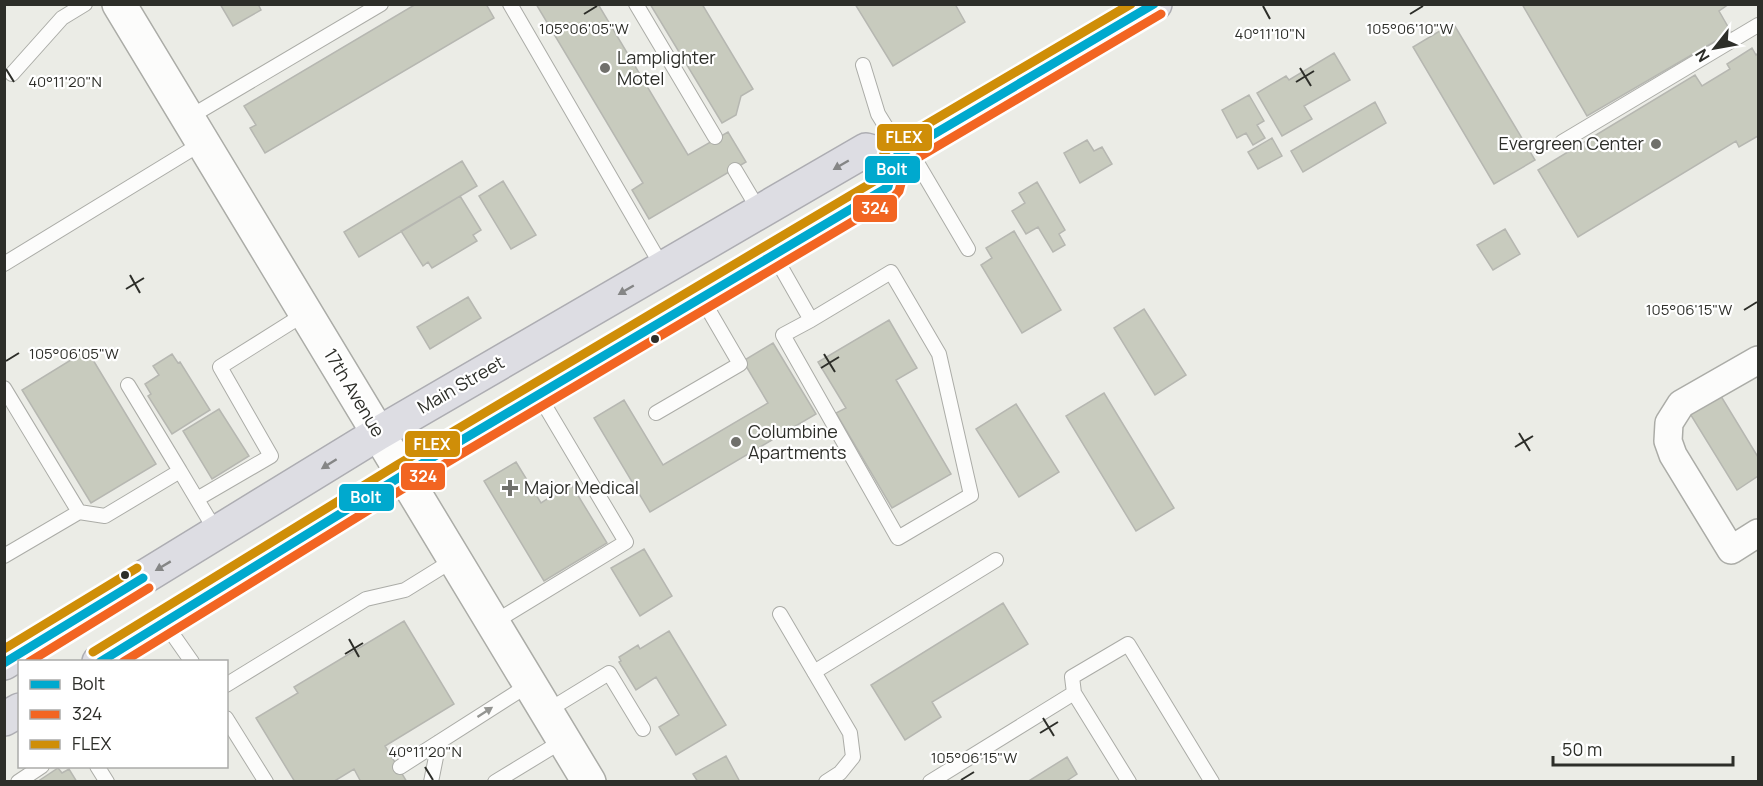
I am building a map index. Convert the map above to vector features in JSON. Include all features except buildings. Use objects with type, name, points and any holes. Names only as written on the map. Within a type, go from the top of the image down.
[{"type":"highway","points":[[102,660],[538,394],[888,187],[902,153],[1155,4]]},
{"type":"highway","name":"Main Street","points":[[4,663],[379,433],[866,150],[902,153]]},
{"type":"highway","points":[[4,719],[18,711]]},
{"type":"main road","name":"17th Avenue","points":[[119,4],[589,782]]},
{"type":"street","points":[[1758,360],[1680,404],[1669,423],[1668,441],[1673,455],[1731,550],[1758,533]]},
{"type":"lane","points":[[12,74],[62,18],[85,4]]},
{"type":"lane","points":[[4,264],[195,130],[381,4]]},
{"type":"lane","points":[[510,4],[663,268]]},
{"type":"lane","points":[[636,4],[715,137]]},
{"type":"lane","points":[[1562,142],[1758,25]]},
{"type":"lane","points":[[862,65],[878,114],[968,249]]},
{"type":"lane","points":[[735,170],[760,212]]},
{"type":"lane","points":[[774,255],[811,320]]},
{"type":"lane","points":[[891,272],[939,354],[971,495],[898,538],[783,334],[811,320],[891,272]]},
{"type":"lane","points":[[656,413],[740,364],[701,297]]},
{"type":"lane","points":[[197,499],[271,456],[220,367],[306,313]]},
{"type":"lane","points":[[128,385],[217,533]]},
{"type":"lane","points":[[4,388],[79,512]]},
{"type":"lane","points":[[494,623],[626,542],[538,394]]},
{"type":"lane","points":[[4,556],[79,512],[105,516],[180,471]]},
{"type":"lane","points":[[228,685],[366,599],[405,590],[455,559]]},
{"type":"lane","points":[[814,672],[996,560]]},
{"type":"lane","points":[[780,614],[850,733],[853,757],[840,773],[826,782]]},
{"type":"lane","points":[[164,622],[191,660]]},
{"type":"lane","points":[[1129,782],[1074,693],[1072,677],[1128,644],[1212,782]]},
{"type":"lane","points":[[400,767],[439,742],[538,697],[609,673],[643,729]]},
{"type":"lane","points":[[930,782],[1074,693]]},
{"type":"lane","points":[[228,721],[266,782]]},
{"type":"lane","points":[[495,782],[564,740]]},
{"type":"lane","points":[[431,782],[439,742]]},
{"type":"lane","points":[[18,782],[39,768]]},
{"type":"lane","points":[[98,768],[106,782]]},
{"type":"transit line","name":"FLEX","points":[[93,652],[397,465],[878,179],[884,153],[895,143],[1131,4]]},
{"type":"transit line","name":"Bolt","points":[[103,660],[403,475],[888,187],[895,158],[902,153],[1154,4]]},
{"type":"transit line","name":"324","points":[[126,660],[409,485],[894,197],[899,191],[906,165],[1161,14]]},
{"type":"transit line","name":"FLEX","points":[[4,649],[137,568]]},
{"type":"transit line","name":"Bolt","points":[[4,663],[143,578]]},
{"type":"transit line","name":"324","points":[[32,660],[149,588]]},
{"type":"place","name":"Lamplighter Motel","points":[[605,68]]},
{"type":"place","name":"Evergreen Center","points":[[1656,144]]},
{"type":"place","name":"Columbine Apartments","points":[[736,442]]},
{"type":"place","name":"Major Medical","points":[[510,488]]}]
